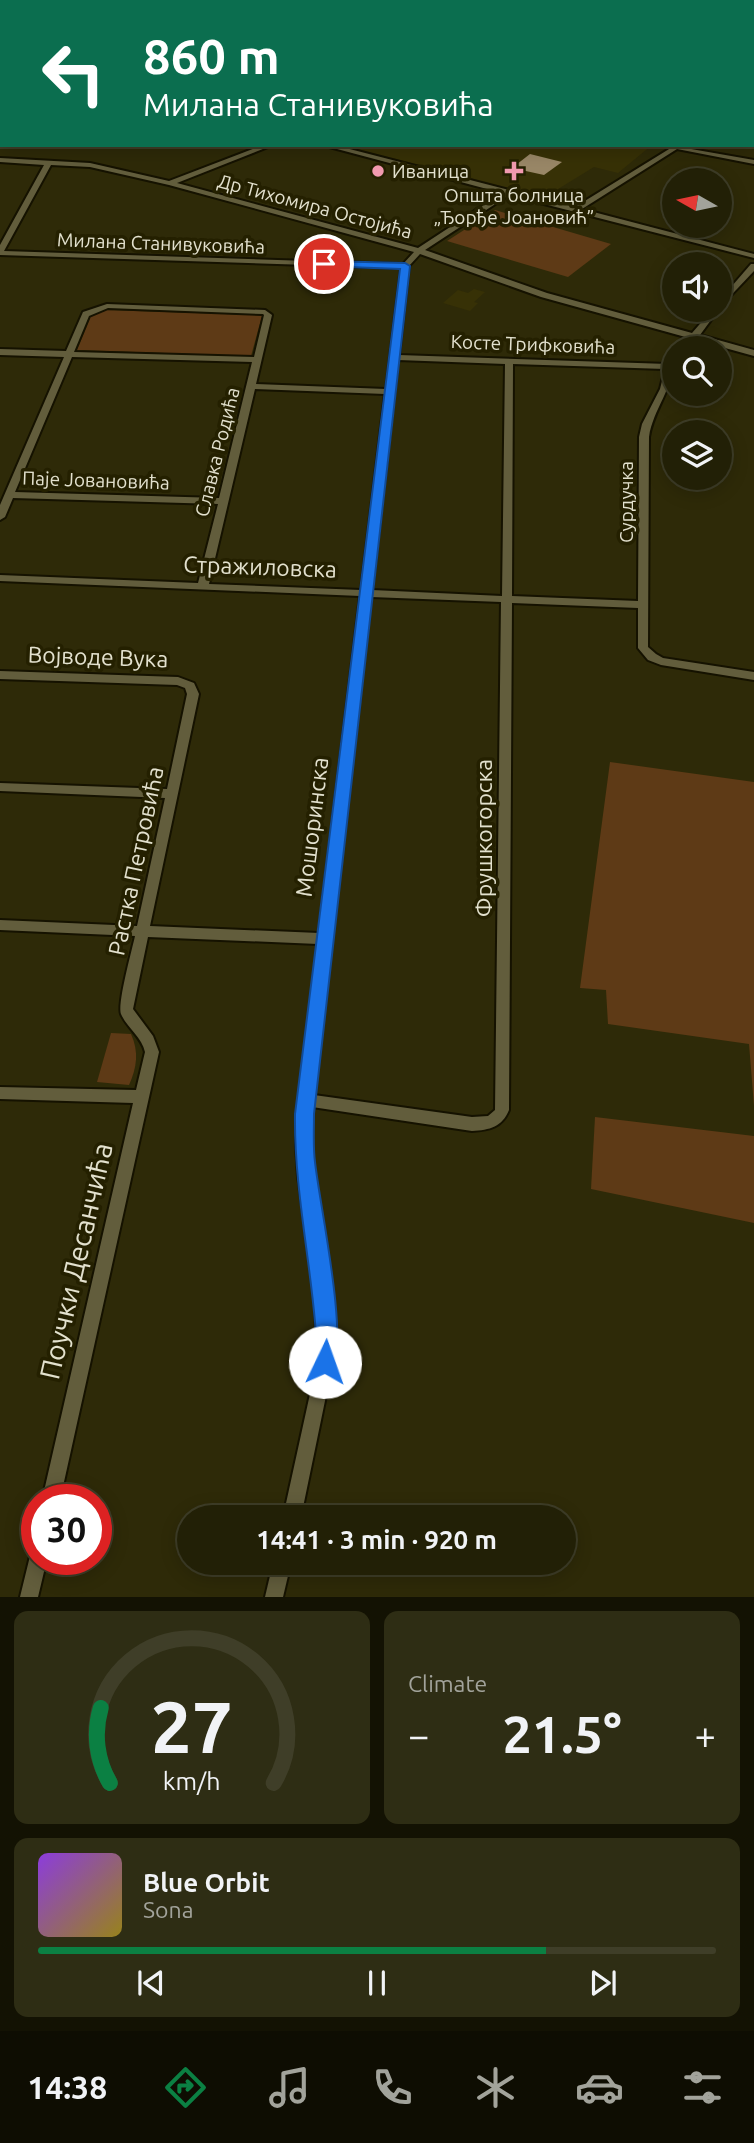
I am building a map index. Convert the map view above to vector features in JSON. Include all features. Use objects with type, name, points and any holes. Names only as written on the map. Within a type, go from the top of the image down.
[{"type":"street","points":[[170,183],[265,147]]},
{"type":"street","points":[[333,147],[754,256]]},
{"type":"street","points":[[576,210],[676,147],[754,162]]},
{"type":"street","name":"Др Тихомира Остојића","points":[[0,160],[109,168],[170,183],[419,251],[544,295],[691,336]]},
{"type":"street","points":[[0,253],[49,162]]},
{"type":"street","points":[[405,266],[419,251],[508,192]]},
{"type":"street","name":"Милана Станивуковића","points":[[0,253],[405,266]]},
{"type":"street","name":"Мошоринска","points":[[295,1505],[325,1362],[326,1342],[324,1301],[304,1158],[306,1100],[405,266]]},
{"type":"street","points":[[732,292],[754,266]]},
{"type":"street","name":"Славка Родића","points":[[69,354],[84,317],[102,307],[261,311],[268,315],[203,586]]},
{"type":"street","points":[[696,336],[707,322]]},
{"type":"street","name":"Др Тихомира Остојића","points":[[732,347],[754,353]]},
{"type":"street","points":[[0,352],[258,360]]},
{"type":"street","points":[[0,517],[69,354]]},
{"type":"street","name":"Косте Трифковића","points":[[394,357],[662,364]]},
{"type":"street","name":"Фрушкогорска","points":[[306,1100],[471,1124],[491,1123],[500,1116],[503,1103],[509,360]]},
{"type":"street","points":[[251,386],[390,391]]},
{"type":"street","name":"Сурдучка","points":[[662,393],[647,423],[644,437],[643,648],[661,661],[754,676]]},
{"type":"street","name":"Паје Јовановића","points":[[9,495],[223,501]]},
{"type":"street","name":"Стражиловска","points":[[0,578],[644,605]]},
{"type":"street","name":"Војводе Вука","points":[[0,675],[178,681],[192,689]]},
{"type":"street","name":"Растка Петровића","points":[[145,1036],[130,1019],[126,1009],[192,689]]},
{"type":"street","points":[[0,787],[172,794]]},
{"type":"street","points":[[0,925],[324,939]]},
{"type":"street","name":"Поучки Десанчића","points":[[55,1484],[152,1052],[152,1045],[145,1036]]},
{"type":"street","points":[[0,1093],[141,1097]]},
{"type":"street","points":[[29,1597],[34,1575]]},
{"type":"street","points":[[275,1597],[280,1575]]},
{"type":"shaded area","name":"Општа болница „Ђорђе Јоановић”","points":[[349,147],[650,147],[618,173],[594,167],[545,197]]},
{"type":"shaded area","points":[[495,210],[611,244],[568,277],[447,241]]},
{"type":"shaded area","points":[[474,289],[485,292],[474,302],[478,303],[470,311],[443,303],[458,290],[468,293]]},
{"type":"shaded area","points":[[105,310],[262,316],[251,356],[77,350],[91,316]]},
{"type":"shaded area","points":[[610,762],[754,782],[754,1106],[749,1044],[608,1024],[606,990],[580,988]]},
{"type":"shaded area","points":[[111,1033],[131,1034],[134,1041],[136,1059],[129,1085],[97,1082]]},
{"type":"shaded area","points":[[595,1117],[754,1136],[754,1223],[591,1189]]},
{"type":"building","points":[[530,154],[562,162],[544,175],[512,168]]},
{"type":"place","name":"Иваница","points":[[378,171]]},
{"type":"place","name":"Општа болница „Ђорђе Јоановић”","points":[[514,171]]},
{"type":"route","points":[[324,264],[405,266],[304,1114],[304,1158],[326,1326],[325,1362]]}]
